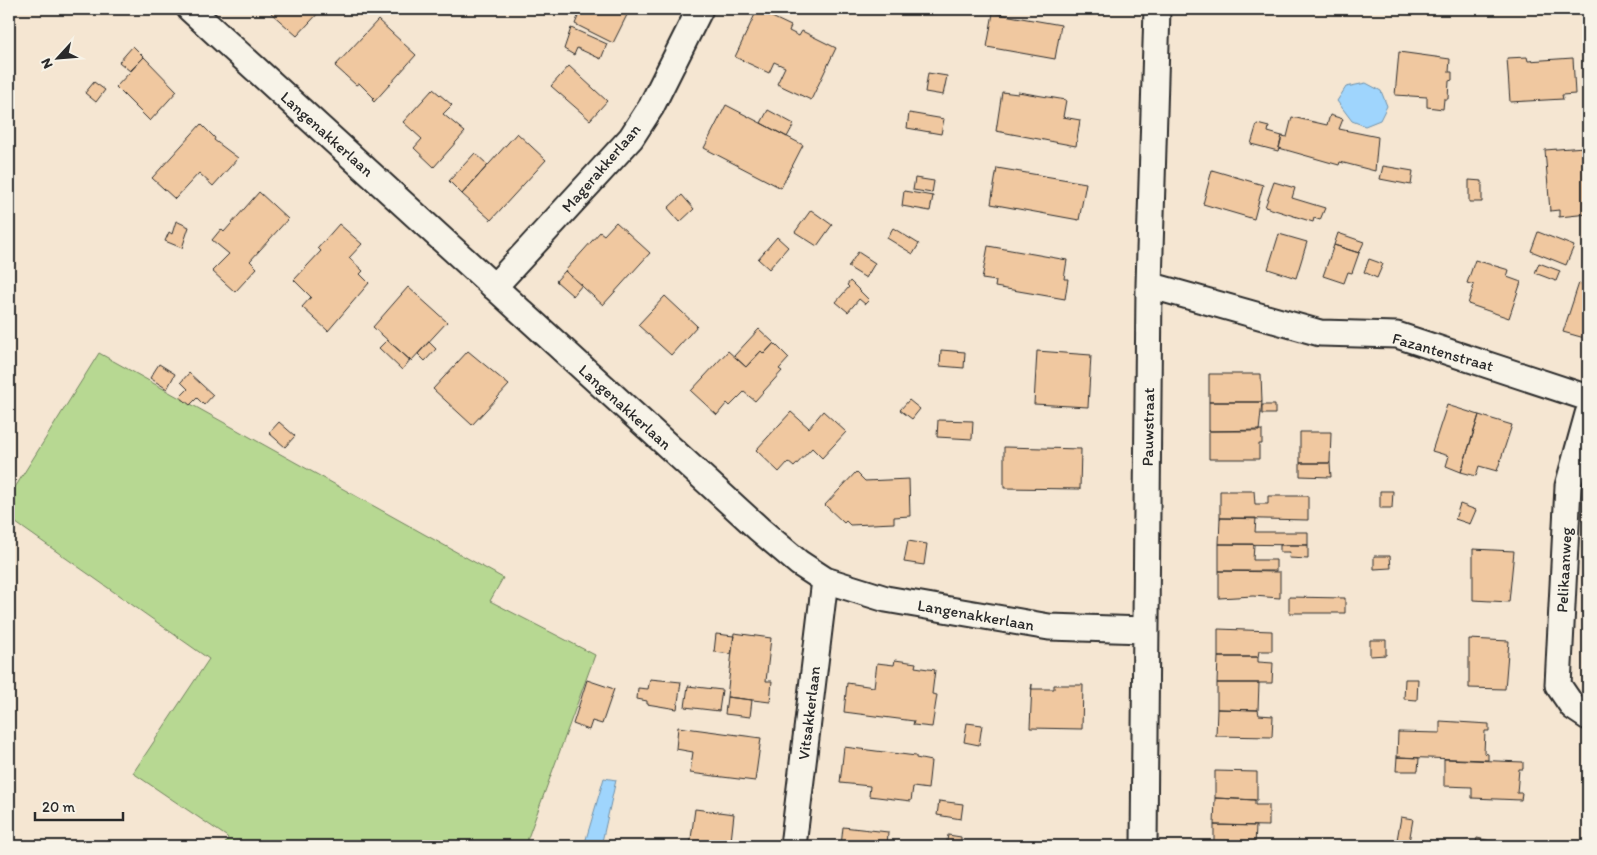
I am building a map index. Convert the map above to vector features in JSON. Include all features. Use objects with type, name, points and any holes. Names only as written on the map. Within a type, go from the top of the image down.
[{"type":"street","name":"Langenakkerlaan","points":[[190,9],[799,563],[826,580],[886,599],[1049,627],[1145,630]]},
{"type":"street","name":"Magerakkerlaan","points":[[494,287],[631,138],[651,107],[700,9]]},
{"type":"street","name":"Pauwstraat","points":[[1144,846],[1149,285],[1157,9]]},
{"type":"street","name":"Fazantenstraat","points":[[1149,285],[1320,333],[1397,335],[1588,398]]},
{"type":"street","name":"Pelikaanweg","points":[[1588,414],[1568,486],[1558,685],[1573,707],[1588,717]]},
{"type":"street","name":"Vitsakkerlaan","points":[[793,846],[826,580]]},
{"type":"green space","points":[[99,353],[503,578],[490,601],[595,655],[525,846],[224,846],[228,838],[226,836],[133,773],[209,659],[9,518],[9,497]]},
{"type":"water","points":[[1366,83],[1381,91],[1387,106],[1380,120],[1365,126],[1352,121],[1337,101],[1346,87]]},
{"type":"water","points":[[604,778],[616,780],[601,846],[584,846]]},
{"type":"building","points":[[275,9],[322,9],[297,36],[271,13]]},
{"type":"building","points":[[581,9],[630,9],[613,43],[575,24]]},
{"type":"building","points":[[757,10],[791,26],[789,31],[799,36],[802,31],[836,48],[811,100],[777,84],[785,67],[774,62],[769,73],[735,57]]},
{"type":"building","points":[[993,13],[1061,25],[1055,59],[987,47]]},
{"type":"building","points":[[378,20],[416,55],[374,102],[372,100],[374,98],[359,83],[356,85],[335,66]]},
{"type":"building","points":[[571,28],[607,44],[601,59],[577,48],[574,55],[564,49]]},
{"type":"building","points":[[133,46],[144,57],[130,71],[119,62]]},
{"type":"building","points":[[1399,52],[1450,59],[1449,72],[1452,72],[1452,80],[1449,81],[1448,99],[1444,99],[1443,109],[1427,107],[1427,97],[1395,95]]},
{"type":"building","points":[[144,57],[177,91],[150,121],[116,87]]},
{"type":"building","points":[[1527,57],[1528,61],[1573,58],[1575,94],[1562,95],[1563,99],[1510,102],[1507,58]]},
{"type":"building","points":[[569,66],[607,101],[590,120],[551,86]]},
{"type":"building","points":[[928,73],[947,76],[943,95],[925,92]]},
{"type":"building","points":[[94,82],[105,90],[96,102],[85,93]]},
{"type":"building","points":[[433,89],[452,105],[443,114],[465,132],[434,167],[414,148],[422,139],[403,122]]},
{"type":"building","points":[[1002,92],[1018,94],[1018,92],[1066,100],[1063,117],[1080,120],[1076,146],[996,131]]},
{"type":"building","points":[[726,105],[803,145],[781,188],[704,148]]},
{"type":"building","points":[[768,110],[794,124],[787,137],[761,123]]},
{"type":"building","points":[[909,113],[944,119],[941,134],[907,128]]},
{"type":"building","points":[[1330,115],[1343,119],[1339,129],[1378,137],[1375,171],[1340,162],[1339,165],[1279,148],[1282,136],[1287,137],[1292,117],[1327,125]]},
{"type":"building","points":[[201,124],[215,138],[214,140],[238,158],[213,186],[199,173],[175,199],[152,178]]},
{"type":"building","points":[[1257,124],[1269,127],[1268,132],[1282,136],[1278,151],[1251,144]]},
{"type":"building","points":[[517,133],[546,160],[491,220],[462,194]]},
{"type":"building","points":[[1584,147],[1588,214],[1559,217],[1559,210],[1550,211],[1545,150]]},
{"type":"building","points":[[475,153],[488,165],[462,194],[449,181]]},
{"type":"building","points":[[1383,166],[1413,171],[1411,185],[1380,179]]},
{"type":"building","points":[[997,168],[1086,183],[1079,220],[991,204]]},
{"type":"building","points":[[1212,170],[1263,185],[1254,219],[1203,204]]},
{"type":"building","points":[[915,178],[934,181],[932,193],[913,190]]},
{"type":"building","points":[[1469,180],[1482,181],[1482,202],[1469,202]]},
{"type":"building","points":[[1274,182],[1295,188],[1292,198],[1325,208],[1320,220],[1314,218],[1313,222],[1265,207]]},
{"type":"building","points":[[904,191],[933,196],[930,211],[902,206]]},
{"type":"building","points":[[259,192],[288,219],[250,261],[257,268],[235,292],[212,271],[229,254],[212,240],[221,229],[224,232]]},
{"type":"building","points":[[682,195],[694,209],[680,222],[668,208]]},
{"type":"building","points":[[811,210],[832,225],[817,246],[795,232]]},
{"type":"building","points":[[176,221],[189,227],[182,248],[165,241],[169,232],[172,234]]},
{"type":"building","points":[[616,222],[650,253],[603,305],[565,271],[600,232],[604,235]]},
{"type":"building","points":[[339,224],[362,244],[349,258],[363,271],[360,274],[369,283],[328,331],[302,307],[311,297],[294,280],[321,251],[318,248]]},
{"type":"building","points":[[893,228],[919,244],[913,254],[887,238]]},
{"type":"building","points":[[1538,232],[1574,246],[1566,265],[1531,251]]},
{"type":"building","points":[[1338,233],[1364,242],[1359,253],[1334,245]]},
{"type":"building","points":[[1279,234],[1307,242],[1296,278],[1268,269]]},
{"type":"building","points":[[777,237],[788,247],[769,269],[758,259]]},
{"type":"building","points":[[1334,245],[1359,253],[1352,273],[1348,272],[1344,283],[1323,276]]},
{"type":"building","points":[[988,246],[1067,260],[1064,279],[1068,279],[1065,299],[995,287],[996,281],[982,279]]},
{"type":"building","points":[[858,252],[875,263],[866,278],[848,267]]},
{"type":"building","points":[[1369,259],[1383,264],[1377,278],[1364,272]]},
{"type":"building","points":[[1475,260],[1509,270],[1507,277],[1521,282],[1509,318],[1468,304],[1474,285],[1467,283]]},
{"type":"building","points":[[1539,263],[1560,271],[1556,281],[1535,273]]},
{"type":"building","points":[[565,271],[582,285],[573,296],[556,281]]},
{"type":"building","points":[[850,281],[869,300],[865,304],[859,299],[848,312],[836,302],[849,287],[847,285]]},
{"type":"building","points":[[1579,283],[1588,286],[1588,339],[1563,332]]},
{"type":"building","points":[[408,287],[447,322],[411,361],[373,327]]},
{"type":"building","points":[[665,296],[697,326],[671,355],[638,325]]},
{"type":"building","points":[[759,329],[774,343],[764,354],[761,351],[746,367],[734,356]]},
{"type":"building","points":[[387,340],[410,360],[402,370],[379,348]]},
{"type":"building","points":[[429,342],[436,349],[425,361],[418,354]]},
{"type":"building","points":[[774,343],[789,358],[779,369],[782,371],[755,401],[744,392],[730,406],[727,403],[717,415],[691,391],[728,351],[746,367],[761,351],[764,354]]},
{"type":"building","points":[[941,350],[965,352],[964,368],[940,366]]},
{"type":"building","points":[[468,351],[509,385],[472,425],[433,389]]},
{"type":"building","points":[[1037,351],[1091,355],[1088,407],[1034,404]]},
{"type":"building","points":[[159,364],[175,374],[167,389],[150,378]]},
{"type":"building","points":[[189,373],[213,395],[204,405],[197,398],[190,405],[180,397],[188,389],[181,382]]},
{"type":"building","points":[[1209,374],[1261,374],[1262,402],[1209,402]]},
{"type":"building","points":[[909,400],[920,409],[912,419],[900,410]]},
{"type":"building","points":[[1209,402],[1262,402],[1259,431],[1209,431]]},
{"type":"building","points":[[1262,405],[1275,405],[1275,414],[1262,414]]},
{"type":"building","points":[[1447,405],[1479,415],[1461,472],[1446,466],[1449,456],[1432,451]]},
{"type":"building","points":[[823,411],[846,432],[822,458],[812,448],[794,467],[788,462],[779,472],[756,450],[791,412],[809,428]]},
{"type":"building","points":[[1479,415],[1512,425],[1497,471],[1479,466],[1476,476],[1461,472]]},
{"type":"building","points":[[938,420],[973,421],[972,439],[937,437]]},
{"type":"building","points":[[279,422],[295,436],[285,447],[269,433]]},
{"type":"building","points":[[1262,430],[1262,444],[1259,444],[1259,459],[1209,459],[1209,431]]},
{"type":"building","points":[[1300,432],[1331,432],[1330,463],[1300,463]]},
{"type":"building","points":[[1004,447],[1081,449],[1080,489],[1004,488]]},
{"type":"building","points":[[1300,463],[1330,463],[1331,477],[1300,476]]},
{"type":"building","points":[[856,472],[865,481],[909,479],[910,516],[894,517],[894,523],[850,525],[846,521],[844,523],[825,505]]},
{"type":"building","points":[[1220,491],[1254,491],[1255,504],[1268,504],[1268,496],[1308,496],[1308,520],[1220,518]]},
{"type":"building","points":[[1380,491],[1393,491],[1392,508],[1380,508]]},
{"type":"building","points":[[1460,504],[1476,510],[1470,524],[1455,519]]},
{"type":"building","points":[[1220,518],[1256,518],[1255,532],[1308,532],[1308,545],[1219,544]]},
{"type":"building","points":[[908,541],[927,544],[924,565],[904,562]]},
{"type":"building","points":[[1219,544],[1254,544],[1253,560],[1276,560],[1276,571],[1219,571]]},
{"type":"building","points":[[1280,545],[1308,545],[1308,559],[1289,558],[1290,552],[1280,552]]},
{"type":"building","points":[[1473,549],[1514,551],[1509,602],[1473,600]]},
{"type":"building","points":[[1374,556],[1390,556],[1391,568],[1374,569]]},
{"type":"building","points":[[1219,571],[1280,572],[1280,598],[1253,596],[1219,598]]},
{"type":"building","points":[[1289,597],[1345,598],[1345,613],[1289,613]]},
{"type":"building","points":[[1218,629],[1272,631],[1272,651],[1259,651],[1258,657],[1218,657]]},
{"type":"building","points":[[734,633],[771,638],[766,681],[772,681],[770,702],[727,697]]},
{"type":"building","points":[[716,634],[734,636],[731,654],[714,652]]},
{"type":"building","points":[[1469,639],[1509,641],[1505,689],[1469,688]]},
{"type":"building","points":[[1370,640],[1386,640],[1386,655],[1370,656]]},
{"type":"building","points":[[1218,657],[1258,657],[1258,662],[1273,663],[1272,683],[1217,683]]},
{"type":"building","points":[[895,660],[916,663],[915,667],[935,670],[932,694],[937,695],[932,727],[913,725],[914,721],[844,712],[847,683],[874,687],[877,663],[894,665]]},
{"type":"building","points":[[650,679],[681,682],[677,709],[647,704],[647,701],[637,699],[638,688],[648,689]]},
{"type":"building","points":[[1405,679],[1418,679],[1417,700],[1404,699]]},
{"type":"building","points":[[587,680],[614,689],[602,724],[592,721],[589,730],[573,724]]},
{"type":"building","points":[[1217,683],[1259,683],[1258,710],[1217,709]]},
{"type":"building","points":[[1054,685],[1083,685],[1082,729],[1030,728],[1032,689],[1054,689]]},
{"type":"building","points":[[688,686],[722,690],[719,711],[685,707]]},
{"type":"building","points":[[727,697],[752,700],[750,717],[725,714]]},
{"type":"building","points":[[1217,709],[1258,710],[1259,715],[1273,716],[1272,737],[1216,736]]},
{"type":"building","points":[[1440,721],[1489,724],[1489,731],[1485,731],[1484,753],[1488,754],[1488,760],[1397,757],[1398,732],[1440,733]]},
{"type":"building","points":[[967,723],[982,725],[979,745],[964,742]]},
{"type":"building","points":[[678,727],[761,738],[755,781],[690,773],[693,752],[676,749]]},
{"type":"building","points":[[844,747],[916,756],[916,758],[931,761],[928,789],[913,787],[911,801],[869,796],[870,786],[840,783]]},
{"type":"building","points":[[1397,757],[1419,758],[1418,771],[1396,771]]},
{"type":"building","points":[[1444,759],[1523,762],[1523,769],[1519,769],[1517,793],[1522,793],[1521,800],[1472,798],[1472,787],[1444,786]]},
{"type":"building","points":[[1215,771],[1257,772],[1257,800],[1215,798]]},
{"type":"building","points":[[1215,798],[1255,800],[1255,805],[1269,805],[1269,826],[1214,825]]},
{"type":"building","points":[[939,801],[963,804],[961,819],[937,815]]},
{"type":"building","points":[[695,809],[734,814],[731,841],[740,843],[739,846],[690,846]]},
{"type":"building","points":[[1401,817],[1413,819],[1409,842],[1397,840]]},
{"type":"building","points":[[1214,825],[1256,826],[1255,846],[1214,846]]},
{"type":"building","points":[[843,827],[888,832],[887,846],[841,846]]},
{"type":"building","points":[[948,835],[961,837],[961,846],[946,846]]},
{"type":"building","points":[[1477,838],[1513,846],[1475,846]]}]
